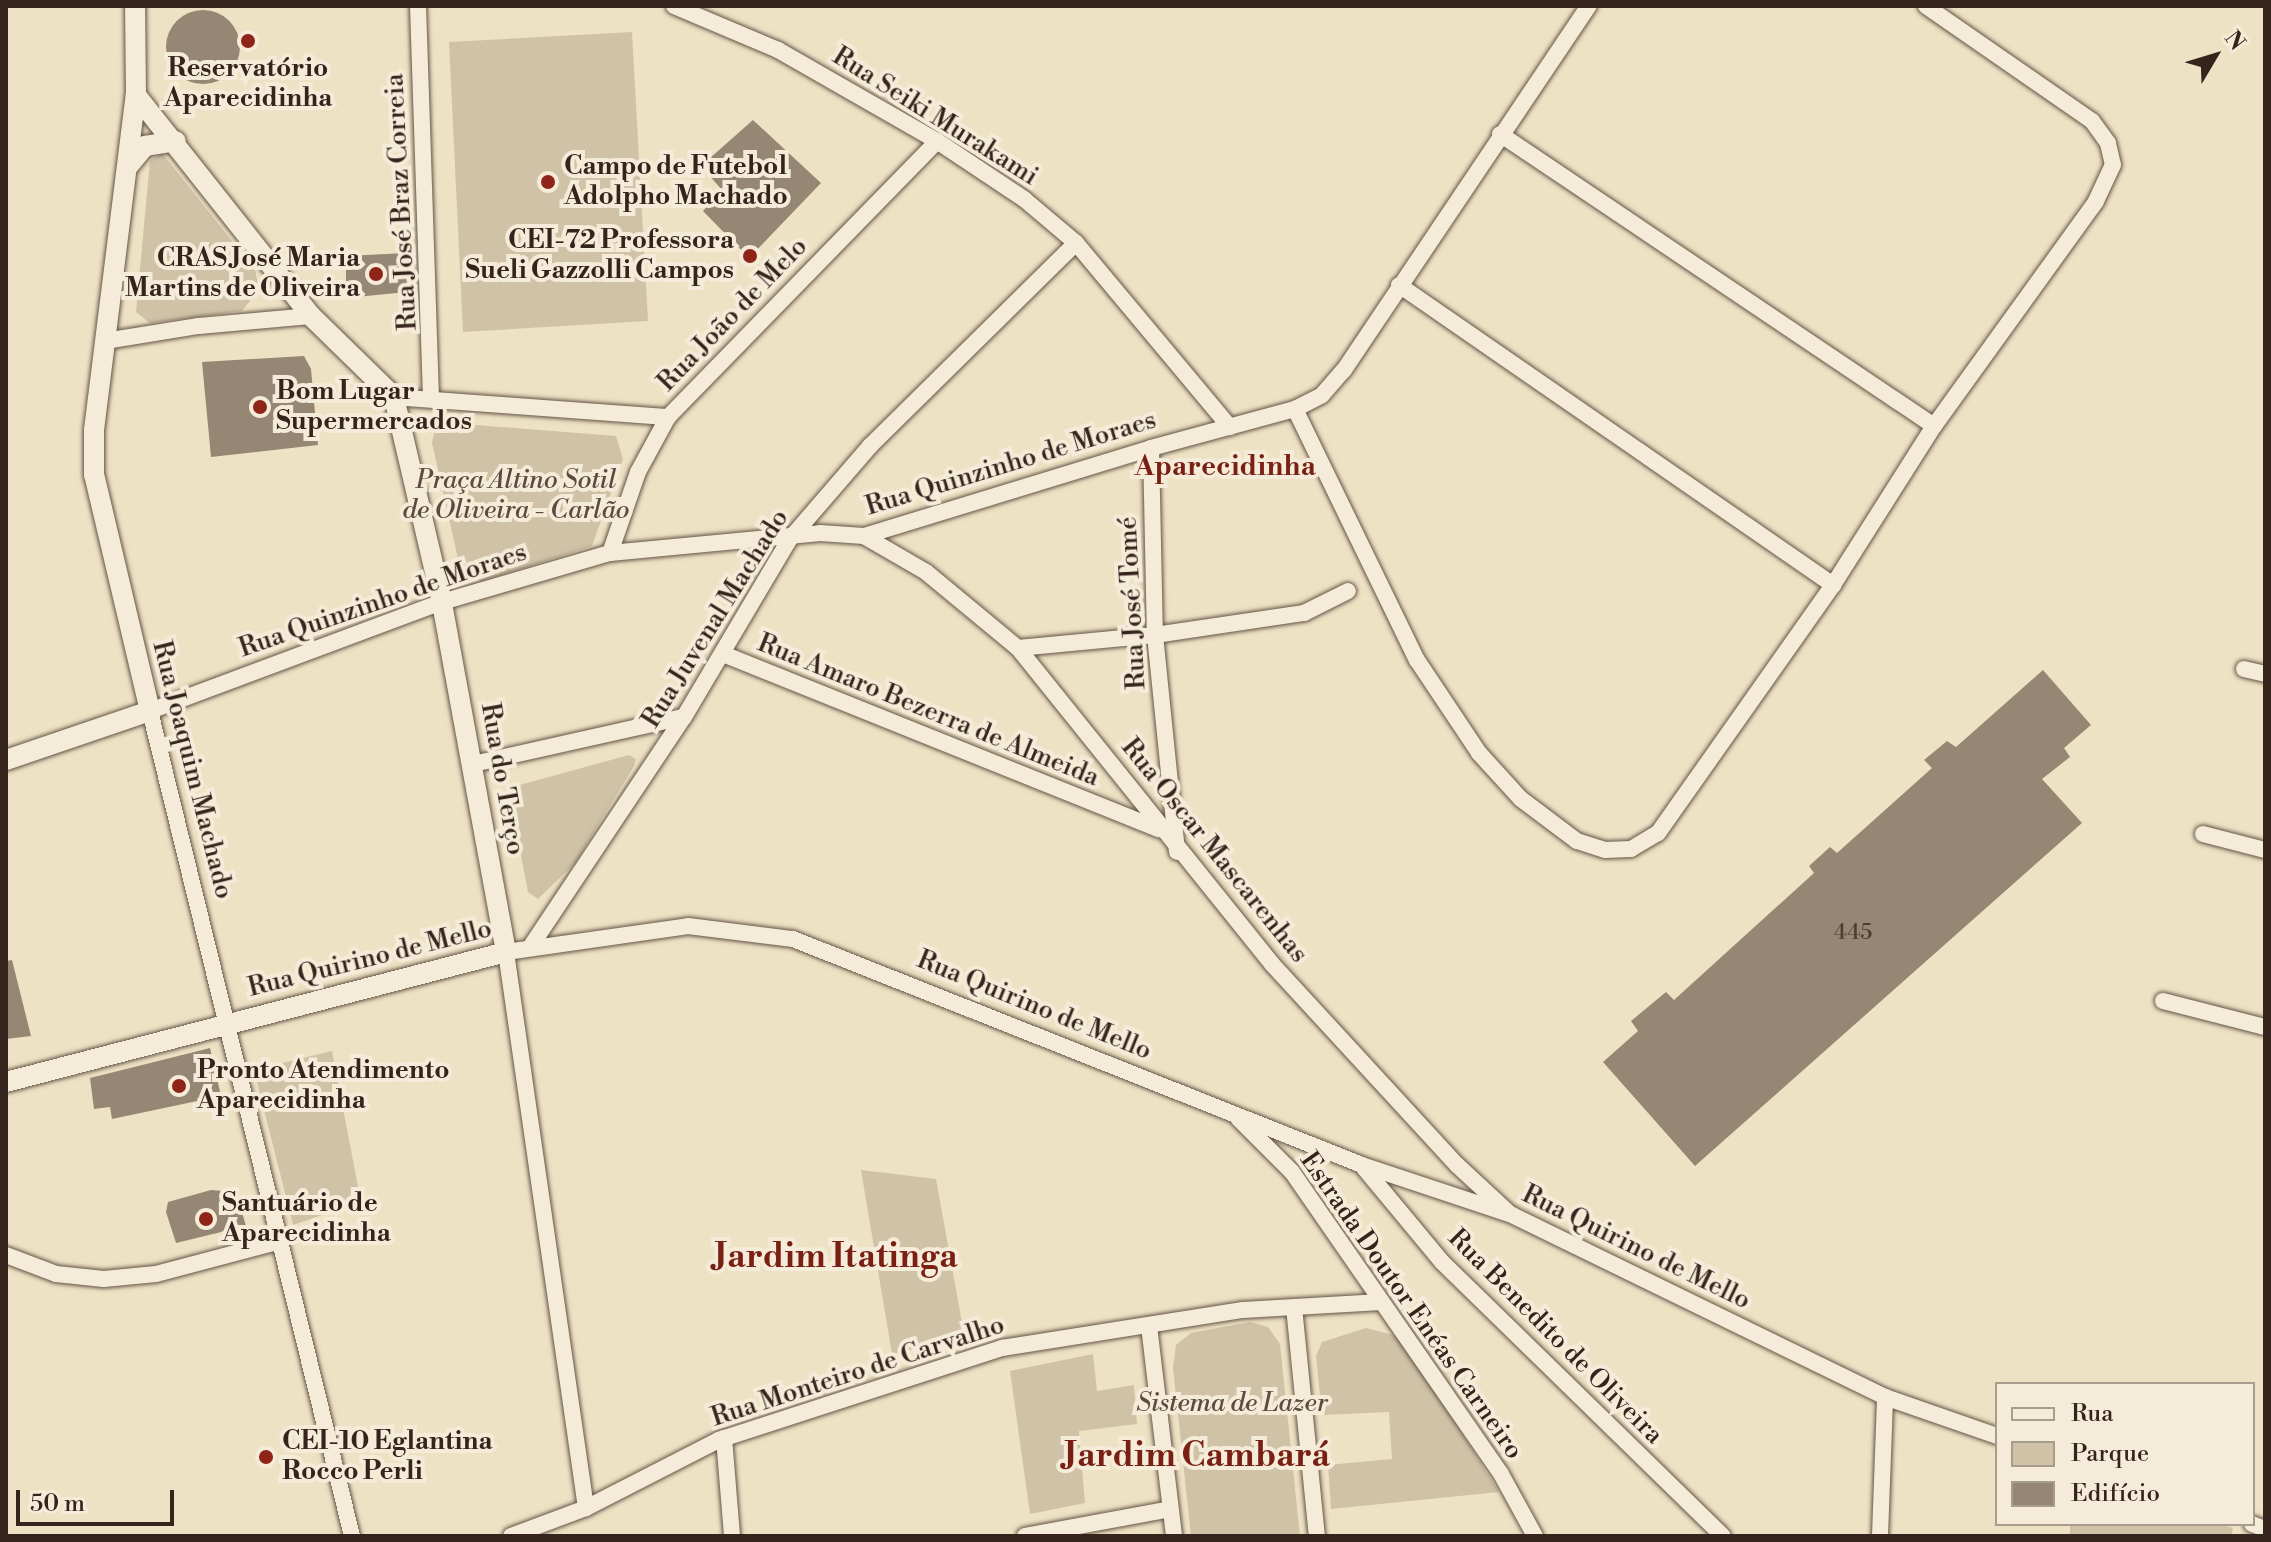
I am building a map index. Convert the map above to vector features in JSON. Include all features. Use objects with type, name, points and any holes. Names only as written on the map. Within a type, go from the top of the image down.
[{"type":"street","name":"Rua Joaquim Machado","points":[[135,6],[136,95],[105,341],[94,475],[352,1536]]},
{"type":"street","name":"Rua José Braz Correia","points":[[418,6],[431,397]]},
{"type":"street","name":"Rua Seiki Murakami","points":[[674,6],[778,50],[937,141],[1024,199],[1076,243],[1230,427]]},
{"type":"street","name":"Rua Quinzinho de Moraes","points":[[6,760],[150,711],[442,602],[610,553],[680,543],[789,540],[829,532],[864,536],[1151,448],[1295,409],[1322,395],[1344,370],[1589,6]]},
{"type":"street","points":[[1295,409],[1417,660],[1479,753],[1521,799],[1577,841],[1591,846],[1631,849],[1658,833],[1833,585],[1934,426],[2096,201],[2113,165],[2108,143],[2092,121],[1926,6]]},
{"type":"street","points":[[136,95],[176,141],[311,316],[394,397],[431,397],[668,417]]},
{"type":"street","points":[[1500,134],[1934,426]]},
{"type":"street","points":[[129,165],[152,143],[176,141]]},
{"type":"street","name":"Rua João de Melo","points":[[610,553],[638,472],[668,417],[937,141]]},
{"type":"street","name":"Rua Juvenal Machado","points":[[531,946],[684,717],[789,540],[870,446],[1076,243]]},
{"type":"street","points":[[1399,285],[1833,585]]},
{"type":"street","points":[[105,341],[199,326],[311,316]]},
{"type":"street","name":"Rua do Terço","points":[[394,397],[442,602],[506,952],[586,1508]]},
{"type":"street","name":"Rua José Tomé","points":[[1151,448],[1155,635],[1177,852]]},
{"type":"street","name":"Rua Oscar Mascarenhas","points":[[864,536],[926,572],[1018,648],[1110,759],[1177,852],[1356,1058],[1512,1215]]},
{"type":"street","points":[[1018,648],[1155,635],[1304,613],[1348,591]]},
{"type":"street","name":"Rua Amaro Bezerra de Almeida","points":[[723,654],[1159,829]]},
{"type":"street","points":[[2244,669],[2265,674]]},
{"type":"street","points":[[473,764],[684,717]]},
{"type":"street","points":[[2203,834],[2265,850]]},
{"type":"street","name":"Rua Quirino de Mello","points":[[6,1082],[531,946],[688,926],[793,939],[1362,1165],[1512,1215],[1885,1397],[1995,1435]]},
{"type":"street","points":[[2163,1001],[2265,1027]]},
{"type":"street","name":"Estrada Doutor Enéas Carneiro","points":[[1235,1114],[1292,1172],[1501,1474],[1535,1536]]},
{"type":"street","name":"Rua Benedito de Oliveira","points":[[1362,1165],[1442,1262],[1723,1536]]},
{"type":"street","points":[[6,1255],[56,1274],[104,1279],[156,1274],[281,1241]]},
{"type":"street","name":"Rua Monteiro de Carvalho","points":[[511,1536],[586,1508],[724,1438],[1002,1348],[1243,1310],[1381,1302]]},
{"type":"street","points":[[1294,1307],[1317,1536]]},
{"type":"street","points":[[1149,1326],[1174,1536]]},
{"type":"street","points":[[1880,1536],[1885,1397]]},
{"type":"street","points":[[724,1438],[732,1536]]},
{"type":"street","points":[[1025,1536],[1171,1509]]},
{"type":"green space","name":"Campo de Futebol Adolpho Machado","points":[[632,32],[648,321],[463,332],[449,42]]},
{"type":"green space","points":[[162,153],[255,270],[259,289],[242,311],[150,323],[136,312],[150,161]]},
{"type":"green space","name":"Praça Altino Sotil de Oliveira - Carlão","points":[[451,423],[616,436],[623,459],[592,546],[483,581],[469,578],[459,563],[432,443],[435,429]]},
{"type":"green space","points":[[629,755],[636,759],[634,766],[575,863],[538,899],[528,892],[510,798],[516,786]]},
{"type":"green space","points":[[332,1051],[360,1197],[354,1204],[293,1225],[254,1070]]},
{"type":"green space","points":[[861,1170],[936,1179],[965,1339],[892,1354]]},
{"type":"green space","name":"Sistema de Lazer","points":[[1250,1322],[1268,1327],[1280,1344],[1300,1536],[1191,1536],[1173,1368],[1176,1345],[1191,1333]]},
{"type":"green space","points":[[1366,1328],[1393,1335],[1408,1348],[1499,1492],[1331,1509],[1328,1465],[1392,1459],[1389,1412],[1322,1415],[1316,1356],[1322,1342]]},
{"type":"green space","points":[[1093,1354],[1097,1391],[1134,1385],[1137,1424],[1079,1431],[1085,1503],[1030,1514],[1010,1371]]},
{"type":"green space","points":[[2070,1526],[2233,1528],[2231,1536],[2070,1536]]},
{"type":"building","points":[[210,10],[230,20],[238,33],[238,61],[230,74],[217,82],[196,84],[176,74],[168,61],[166,40],[176,20],[189,12]]},
{"type":"building","points":[[753,120],[821,183],[749,258],[703,211],[722,190],[701,166]]},
{"type":"building","name":"CRAS José Maria Martins de Oliveira","points":[[406,253],[407,292],[346,298],[346,256]]},
{"type":"building","name":"Bom Lugar Supermercados","points":[[304,356],[311,369],[318,445],[211,457],[202,362]]},
{"type":"building","points":[[2043,670],[2091,725],[2064,748],[2070,757],[2042,779],[2082,823],[1695,1166],[1603,1062],[1638,1031],[1631,1021],[1666,992],[1674,1000],[1814,873],[1809,866],[1830,847],[1837,853],[1932,768],[1924,760],[1947,741],[1956,747]]},
{"type":"building","points":[[12,960],[31,1036],[6,1039],[6,961]]},
{"type":"building","points":[[210,1048],[221,1096],[112,1119],[110,1107],[94,1109],[90,1078]]},
{"type":"building","name":"Santuário de Aparecidinha","points":[[211,1190],[236,1192],[246,1226],[176,1243],[166,1212],[168,1202]]},
{"type":"place","name":"Reservatório Aparecidinha","points":[[248,41]]},
{"type":"place","name":"Campo de Futebol Adolpho Machado","points":[[548,182]]},
{"type":"place","name":"CEI-72 Professora Sueli Gazzolli Campos","points":[[750,256]]},
{"type":"place","name":"CRAS José Maria Martins de Oliveira","points":[[376,274]]},
{"type":"place","name":"Bom Lugar Supermercados","points":[[260,407]]},
{"type":"place","name":"Pronto Atendimento Aparecidinha","points":[[179,1086]]},
{"type":"place","name":"Santuário de Aparecidinha","points":[[206,1219]]},
{"type":"place","name":"CEI-10 Eglantina Rocco Perli","points":[[266,1457]]},
{"type":"district","name":"Aparecidinha","points":[[1225,467]]},
{"type":"district","name":"Jardim Itatinga","points":[[836,1258]]},
{"type":"district","name":"Jardim Cambará","points":[[1197,1457]]}]
